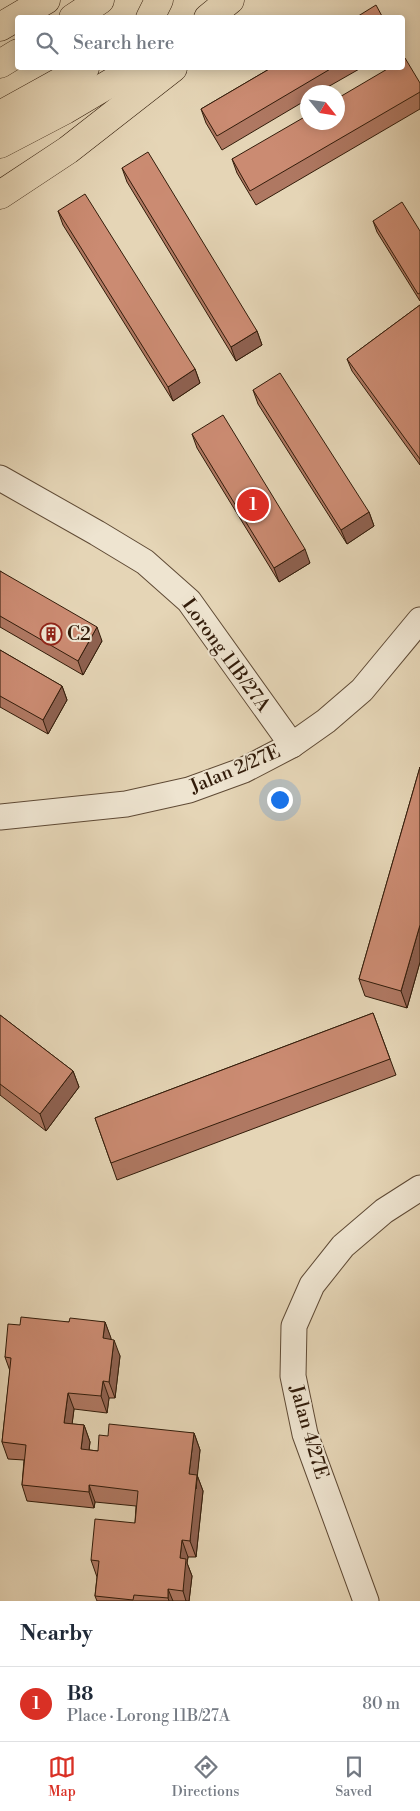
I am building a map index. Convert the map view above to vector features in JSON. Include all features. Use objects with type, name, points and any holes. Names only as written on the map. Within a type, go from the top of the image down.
[{"type":"highway","points":[[20,15],[46,0]]},
{"type":"highway","points":[[78,15],[100,0]]},
{"type":"highway","points":[[152,15],[159,0]]},
{"type":"highway","points":[[212,15],[230,0]]},
{"type":"highway","points":[[228,15],[240,0]]},
{"type":"highway","points":[[0,27],[15,18]]},
{"type":"highway","points":[[0,64],[15,55]]},
{"type":"highway","points":[[0,115],[81,70]]},
{"type":"highway","points":[[0,144],[65,110],[133,70]]},
{"type":"highway","points":[[0,195],[68,150],[170,70]]},
{"type":"street","name":"Lorong 11B/27A","points":[[0,478],[97,532],[145,562],[189,601],[292,745]]},
{"type":"street","name":"Jalan 2/27E","points":[[0,817],[126,804],[189,790],[244,770],[292,745],[326,721],[362,690],[420,620]]},
{"type":"street","name":"Jalan 4/27E","points":[[366,1601],[305,1434],[293,1376],[294,1326],[312,1285],[343,1246],[384,1211],[420,1188]]},
{"type":"building","points":[[376,5],[381,15],[360,15]]},
{"type":"building","points":[[405,58],[420,83],[420,92],[250,191],[232,159],[300,120],[300,130],[345,130],[345,94],[386,70],[405,70]]},
{"type":"building","points":[[268,70],[329,70],[303,85],[300,85],[300,87],[217,136],[201,109]]},
{"type":"building","points":[[148,152],[257,331],[231,347],[122,168]]},
{"type":"building","points":[[85,194],[195,369],[168,387],[58,211]]},
{"type":"building","points":[[402,202],[420,231],[420,293],[418,294],[373,221]]},
{"type":"building","points":[[420,305],[420,459],[347,359]]},
{"type":"building","points":[[280,373],[369,512],[341,530],[253,390]]},
{"type":"building","points":[[223,415],[305,549],[274,568],[192,434]]},
{"type":"building","name":"C2","points":[[0,571],[97,627],[78,661],[0,616]]},
{"type":"building","points":[[0,650],[62,686],[43,720],[0,696]]},
{"type":"building","points":[[420,767],[420,925],[401,991],[359,979]]},
{"type":"building","points":[[373,1013],[390,1059],[111,1163],[95,1118]]},
{"type":"building","points":[[0,1015],[73,1071],[40,1114],[0,1084]]},
{"type":"building","points":[[21,1317],[69,1322],[70,1318],[105,1322],[103,1338],[114,1340],[109,1382],[103,1381],[101,1396],[68,1393],[64,1423],[84,1425],[81,1449],[98,1451],[99,1435],[108,1436],[109,1424],[194,1433],[189,1474],[197,1475],[190,1541],[182,1540],[180,1558],[186,1559],[183,1591],[168,1589],[168,1598],[134,1595],[133,1600],[95,1596],[99,1561],[91,1560],[95,1519],[135,1523],[138,1491],[89,1485],[89,1492],[22,1485],[26,1445],[2,1442],[11,1358],[5,1357],[8,1324],[20,1325]]},
{"type":"place","name":"B8","points":[[253,505]]},
{"type":"place","name":"C2","points":[[51,634]]}]
